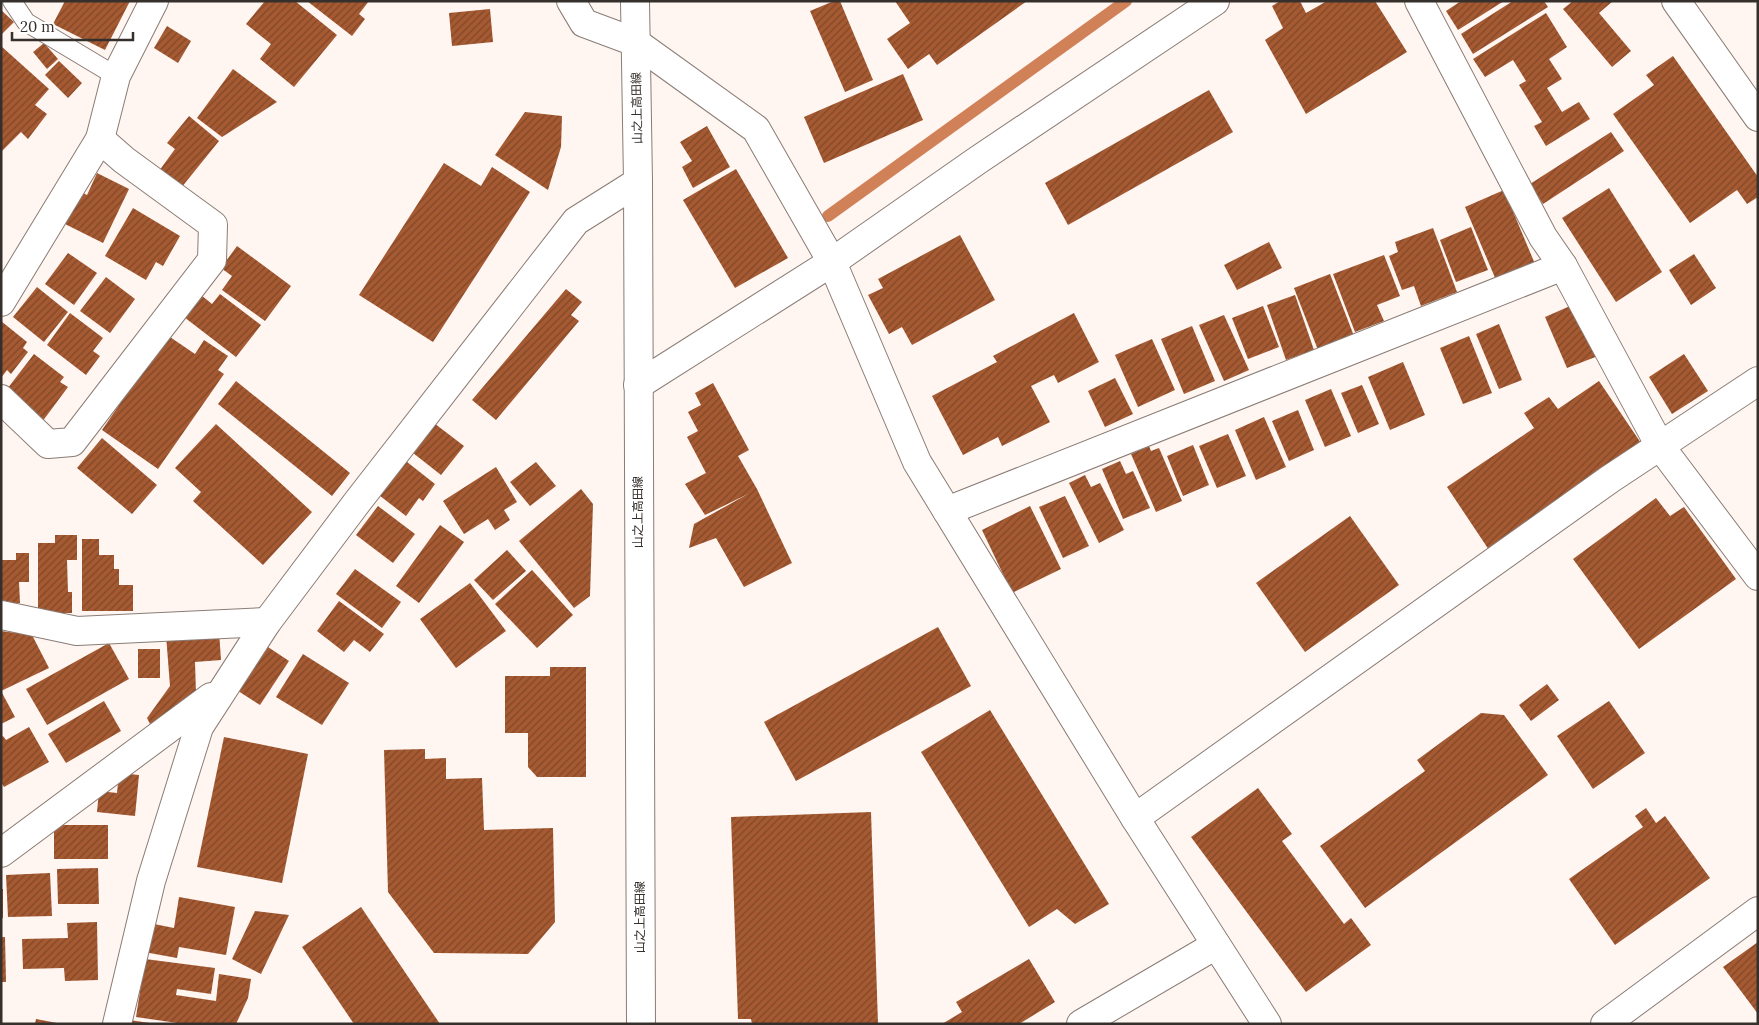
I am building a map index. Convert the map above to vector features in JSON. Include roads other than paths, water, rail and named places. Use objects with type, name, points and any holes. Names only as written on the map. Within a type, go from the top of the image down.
[{"type":"street","points":[[1,302],[100,138],[116,76],[154,1]]},
{"type":"street","points":[[571,1],[584,23],[635,42],[756,129],[832,262],[917,462],[1135,818],[1267,1024]]},
{"type":"street","name":"山之上高田線","points":[[635,1],[638,182],[641,1024]]},
{"type":"street","points":[[638,385],[832,262],[978,160],[1215,1]]},
{"type":"street","points":[[1419,1],[1543,237],[1563,266],[1660,446],[1758,576]]},
{"type":"street","points":[[1676,1],[1758,117]]},
{"type":"street","points":[[1,399],[48,444],[72,442],[212,260],[213,225],[124,160],[100,138]]},
{"type":"street","points":[[117,1024],[151,881],[198,727],[267,622],[358,501],[576,221],[638,182]]},
{"type":"street","points":[[947,511],[1563,266]]},
{"type":"street","points":[[1135,818],[1595,490],[1758,382]]},
{"type":"street","points":[[1,615],[77,631],[267,622]]},
{"type":"street","points":[[1,853],[224,687]]},
{"type":"street","points":[[1606,1024],[1758,911]]},
{"type":"street","points":[[1081,1024],[1216,945]]},
{"type":"lane","points":[[12,1],[26,22],[116,76]]},
{"type":"waterway","points":[[828,216],[1126,1]]}]
